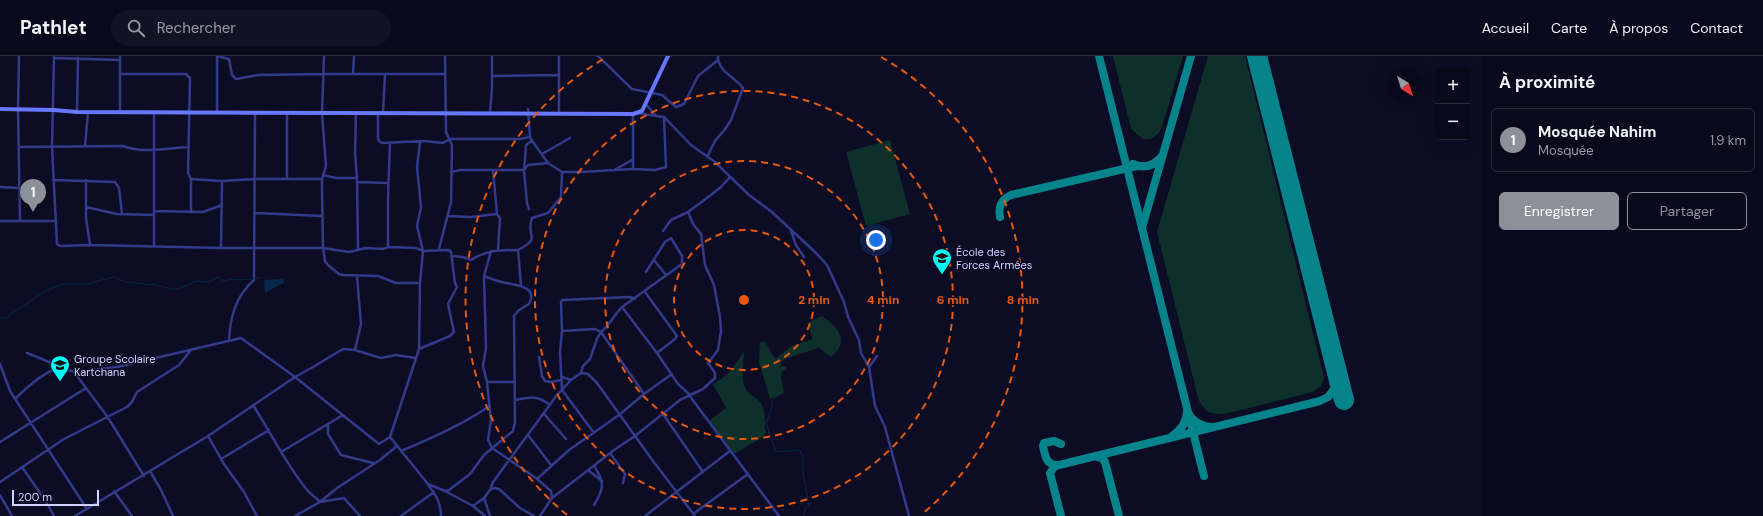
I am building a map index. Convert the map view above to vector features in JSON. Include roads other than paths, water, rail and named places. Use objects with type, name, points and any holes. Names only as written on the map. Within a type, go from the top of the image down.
[{"type":"street","points":[[19,56],[18,109],[20,221]]},
{"type":"street","points":[[217,113],[217,56],[229,59],[232,75],[236,79],[258,76],[323,74],[445,74]]},
{"type":"street","points":[[324,56],[322,113],[326,166],[322,179],[322,216],[325,261],[336,272],[343,275],[378,276],[396,283],[420,282]]},
{"type":"street","points":[[353,74],[354,56]]},
{"type":"street","points":[[440,250],[451,202],[452,145],[446,132],[445,56]]},
{"type":"street","points":[[490,114],[492,56]]},
{"type":"street","points":[[559,56],[559,114]]},
{"type":"street","points":[[598,56],[632,89],[651,92],[665,97],[676,107],[681,106],[686,101],[698,76],[718,58],[726,73],[743,88],[731,120],[715,141],[707,157]]},
{"type":"street","points":[[635,114],[642,111],[668,56]]},
{"type":"street","points":[[120,111],[120,58],[54,57],[52,147],[53,180],[55,221],[58,244],[60,246],[90,245],[221,248],[323,248],[349,252],[366,248],[383,249],[388,247],[412,248],[423,251],[449,250],[452,256],[455,284],[457,287],[448,304],[454,332],[450,336],[419,349]]},
{"type":"street","points":[[77,112],[78,58]]},
{"type":"street","points":[[121,74],[189,75],[188,173],[191,179],[191,212]]},
{"type":"street","points":[[383,112],[385,74]]},
{"type":"street","points":[[492,76],[558,75]]},
{"type":"street","points":[[646,103],[656,116]]},
{"type":"street","points":[[0,109],[77,112],[383,112],[445,114],[490,114],[528,111],[559,114],[635,114],[664,117],[690,145],[715,162],[749,195],[772,212],[827,265],[859,340],[861,353],[869,367],[875,406],[885,427],[909,516]]},
{"type":"street","points":[[528,111],[530,137],[548,163],[562,172],[633,169],[655,170],[666,167],[664,117]]},
{"type":"street","points":[[85,147],[88,112]]},
{"type":"street","points":[[154,112],[154,246]]},
{"type":"street","points":[[378,112],[379,141],[390,143],[443,142],[450,139],[520,139],[530,137]]},
{"type":"street","points":[[229,340],[231,316],[241,292],[254,278],[255,113]]},
{"type":"street","points":[[287,113],[287,179]]},
{"type":"street","points":[[356,113],[354,153],[357,178],[358,250]]},
{"type":"street","points":[[633,169],[632,160],[635,114]]},
{"type":"street","points":[[542,154],[570,138]]},
{"type":"street","points":[[27,354],[74,372],[117,367],[241,338],[295,377],[379,444],[390,437],[419,349],[420,282],[423,251],[417,226],[421,207],[417,167],[420,142]]},
{"type":"street","points":[[530,209],[527,203],[524,170],[526,145],[533,142]]},
{"type":"street","points":[[388,247],[388,183],[390,143]]},
{"type":"street","points":[[19,147],[123,146],[130,149],[189,147]]},
{"type":"street","points":[[614,170],[632,160]]},
{"type":"street","points":[[524,170],[528,165],[548,163]]},
{"type":"street","points":[[451,172],[461,170],[524,170]]},
{"type":"street","points":[[493,170],[498,214],[500,218],[498,250]]},
{"type":"street","points":[[452,256],[463,257],[471,260],[478,255],[498,250],[518,250],[530,244],[532,240],[530,223],[532,218],[548,213],[561,197],[562,172]]},
{"type":"street","points":[[323,175],[336,178],[357,178]]},
{"type":"street","points":[[663,231],[671,220],[688,212],[714,193],[730,177]]},
{"type":"street","points":[[191,179],[222,181],[255,179],[322,179]]},
{"type":"street","points":[[53,180],[115,182],[119,188],[122,214]]},
{"type":"street","points":[[86,180],[86,207],[90,245]]},
{"type":"street","points":[[221,248],[222,181]]},
{"type":"street","points":[[357,182],[388,183]]},
{"type":"street","points":[[0,187],[19,188]]},
{"type":"street","points":[[86,207],[122,214],[203,212],[222,205]]},
{"type":"street","points":[[540,516],[552,498],[589,471],[610,453],[635,436],[680,400],[703,389],[714,378],[715,373],[708,362],[717,353],[721,331],[714,285],[705,265],[701,234],[688,212]]},
{"type":"street","points":[[255,213],[322,216]]},
{"type":"street","points":[[448,216],[471,217],[498,214]]},
{"type":"street","points":[[0,222],[55,221]]},
{"type":"street","points":[[790,230],[796,245],[804,257]]},
{"type":"street","points":[[473,506],[484,498],[490,490],[493,482],[562,390],[571,380],[581,373],[583,366],[590,359],[601,332],[608,327],[617,312],[683,262],[682,256],[671,238],[665,242],[646,272]]},
{"type":"street","points":[[518,250],[521,285]]},
{"type":"street","points":[[491,252],[484,276],[486,348],[483,366],[487,382],[490,420],[488,440],[492,448],[552,491],[552,498]]},
{"type":"street","points":[[654,260],[666,275]]},
{"type":"street","points":[[355,350],[361,324],[357,276]]},
{"type":"street","points":[[445,491],[449,490],[468,476],[484,455],[513,431],[516,400],[514,316],[519,310],[529,304],[531,298],[527,289],[521,285],[505,283],[484,276]]},
{"type":"street","points":[[645,292],[677,336],[657,353]]},
{"type":"street","points":[[594,433],[562,390],[560,352],[562,331],[561,302],[562,300],[630,297],[635,299]]},
{"type":"street","points":[[622,307],[657,353],[678,384],[689,395],[779,516]]},
{"type":"street","points":[[562,331],[595,329],[601,332],[644,394]]},
{"type":"street","points":[[75,516],[114,491],[144,476],[208,436],[295,377],[314,367],[343,348],[382,358],[396,355],[415,358]]},
{"type":"street","points":[[0,482],[64,439],[127,407],[132,402],[137,392],[179,365],[192,350]]},
{"type":"street","points":[[869,367],[877,356]]},
{"type":"street","points":[[539,357],[542,376],[545,381],[550,382],[562,380]]},
{"type":"street","points":[[0,364],[6,382],[15,398],[87,509]]},
{"type":"street","points":[[15,398],[47,372],[60,367]]},
{"type":"street","points":[[74,372],[107,416],[144,476]]},
{"type":"street","points":[[581,373],[588,374],[594,380],[694,515],[748,474]]},
{"type":"street","points":[[537,479],[551,465],[672,374]]},
{"type":"street","points":[[562,377],[571,380]]},
{"type":"street","points":[[487,382],[515,382]]},
{"type":"street","points":[[0,442],[86,388]]},
{"type":"street","points":[[516,400],[535,397],[542,399],[550,405]]},
{"type":"street","points":[[253,405],[281,452],[309,492],[320,502]]},
{"type":"street","points":[[400,451],[426,441],[477,415],[489,407]]},
{"type":"street","points":[[544,414],[566,439]]},
{"type":"street","points":[[663,414],[703,472]]},
{"type":"street","points":[[281,452],[343,415]]},
{"type":"street","points":[[328,425],[328,434],[341,455],[374,463]]},
{"type":"street","points":[[221,459],[269,430]]},
{"type":"street","points":[[528,435],[551,465]]},
{"type":"street","points":[[208,436],[221,459],[244,492],[257,516]]},
{"type":"street","points":[[390,437],[434,492],[441,507],[441,516]]},
{"type":"street","points":[[295,516],[320,502],[337,488],[380,460],[397,446]]},
{"type":"street","points":[[645,516],[730,451]]},
{"type":"street","points":[[610,453],[625,474],[623,483]]},
{"type":"street","points":[[594,466],[602,481],[603,488],[594,505]]},
{"type":"street","points":[[22,467],[47,503],[54,516]]},
{"type":"street","points":[[150,471],[173,516]]},
{"type":"street","points":[[589,471],[602,481]]},
{"type":"street","points":[[428,484],[473,506],[485,516]]},
{"type":"street","points":[[490,490],[494,488],[499,489],[520,508],[534,516]]},
{"type":"street","points":[[114,491],[132,516]]},
{"type":"street","points":[[401,516],[434,492]]},
{"type":"street","points":[[0,495],[12,516]]},
{"type":"street","points":[[320,502],[344,498],[360,516]]},
{"type":"street","points":[[484,498],[490,516]]},
{"type":"water","points":[[282,279],[285,282],[265,293],[264,280]]},
{"type":"waterway","points":[[0,318],[6,318],[43,292],[63,284],[88,284],[113,277],[126,282],[178,289],[196,281],[209,282],[218,277],[224,281],[229,279],[241,280],[260,278]]},
{"type":"waterway","points":[[778,395],[772,401],[772,407],[766,423],[777,452],[800,450],[803,459],[803,474],[809,505],[805,508],[804,516]]},
{"type":"place","name":"Mosquée Nahim","points":[[33,212]]},
{"type":"place","name":"École des Forces Armées","points":[[942,275]]},
{"type":"place","name":"Groupe Scolaire Kartchana","points":[[60,382]]}]
